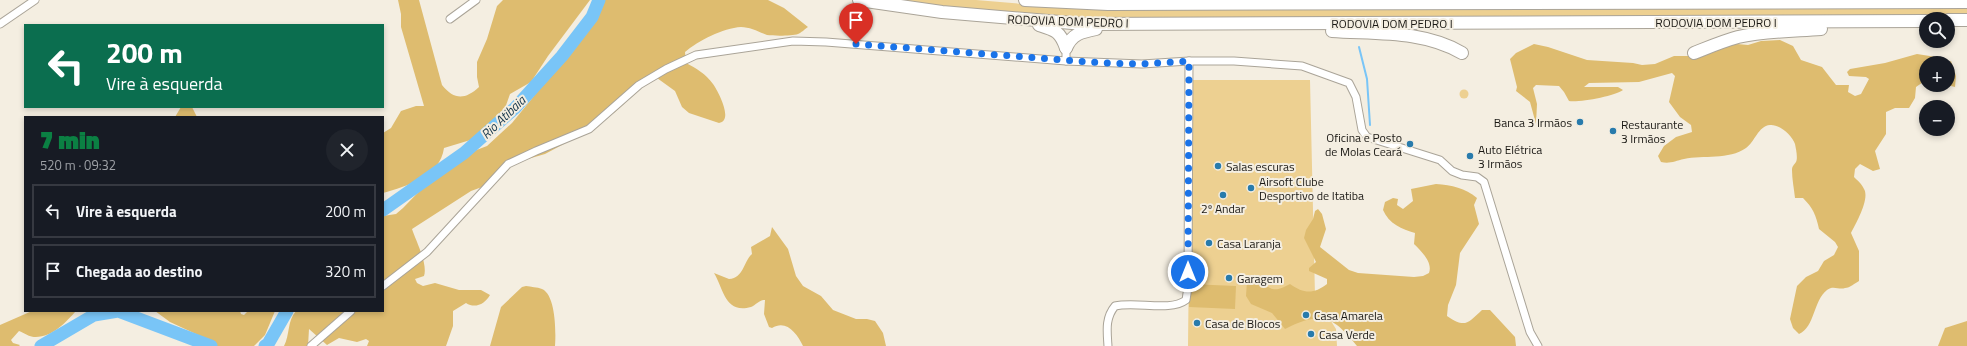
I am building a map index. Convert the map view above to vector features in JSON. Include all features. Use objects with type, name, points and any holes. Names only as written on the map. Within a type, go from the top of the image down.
[{"type":"highway","name":"RODOVIA DOM PEDRO I","points":[[859,0],[942,12],[1084,24],[1919,21]]},
{"type":"highway","name":"RODOVIA DOM PEDRO I","points":[[1025,0],[1108,4],[1366,5],[1967,2]]},
{"type":"highway","points":[[1310,0],[1366,5]]},
{"type":"highway","points":[[1679,3],[1727,0]]},
{"type":"highway","points":[[1017,19],[1053,30],[1060,35],[1066,48]]},
{"type":"highway","points":[[1955,20],[1967,20]]},
{"type":"highway","points":[[1694,53],[1722,42],[1757,34],[1919,22]]},
{"type":"highway","points":[[1066,48],[1073,36],[1081,32],[1137,23]]},
{"type":"highway","points":[[1233,24],[1410,36],[1437,40],[1462,53]]},
{"type":"street","points":[[0,24],[35,0]]},
{"type":"street","points":[[450,19],[476,0]]},
{"type":"street","points":[[384,285],[426,252],[508,164],[589,129],[639,85],[696,55],[793,41],[826,42],[1066,61],[1142,64],[1189,61],[1302,66],[1349,83],[1354,93],[1362,130],[1367,137],[1418,155],[1440,160],[1452,172],[1481,179],[1489,194],[1530,332],[1538,346]]},
{"type":"street","points":[[1066,48],[1066,61]]},
{"type":"street","points":[[1108,346],[1107,326],[1109,313],[1115,306],[1128,303],[1169,306],[1180,305],[1186,300],[1188,279],[1189,61]]},
{"type":"street","points":[[311,346],[350,312]]},
{"type":"shaded area","points":[[398,0],[419,0],[442,85],[446,90],[455,96],[464,96],[479,87],[477,62],[487,39],[497,6],[503,0],[590,0],[548,56],[531,82],[510,94],[503,114],[502,113],[477,138],[444,148],[441,158],[436,166],[421,179],[384,193],[384,132],[391,128],[401,111],[416,106],[424,106],[401,27],[401,14]]},
{"type":"shaded area","points":[[604,0],[768,0],[784,8],[808,27],[798,34],[783,36],[767,35],[744,27],[734,28],[711,36],[685,52],[686,63],[704,74],[715,88],[724,105],[725,117],[723,121],[719,123],[689,113],[682,107],[675,91],[657,78],[651,79],[615,112],[575,138],[545,154],[514,163],[493,183],[471,191],[412,229],[421,252],[425,271],[424,276],[415,279],[417,283],[423,286],[435,283],[459,290],[481,290],[490,295],[480,305],[473,306],[466,303],[453,311],[453,326],[446,346],[367,346],[369,341],[366,339],[357,342],[339,338],[327,345],[309,329],[308,346],[284,346],[291,319],[295,312],[384,312],[384,216],[396,214],[438,172],[466,154],[487,146],[512,123],[534,96],[534,93],[560,67],[572,51],[582,29],[601,7]]},
{"type":"shaded area","points":[[893,0],[976,0],[1081,9],[1344,10],[1967,5],[1967,15],[1955,15],[1955,12],[1919,12],[1919,15],[1079,18],[930,5]]},
{"type":"shaded area","points":[[1780,40],[1793,46],[1801,60],[1822,67],[1836,85],[1849,85],[1848,92],[1855,96],[1861,94],[1869,79],[1866,77],[1849,76],[1847,72],[1850,69],[1885,63],[1917,54],[1930,56],[1919,56],[1919,85],[1916,87],[1915,98],[1909,108],[1895,108],[1886,112],[1886,134],[1875,151],[1880,169],[1873,171],[1860,164],[1855,169],[1854,177],[1862,185],[1865,193],[1862,211],[1851,233],[1859,251],[1859,281],[1847,288],[1832,288],[1827,290],[1822,295],[1808,326],[1799,334],[1793,328],[1790,319],[1797,286],[1806,277],[1818,271],[1824,261],[1834,255],[1838,247],[1835,242],[1819,229],[1814,212],[1803,198],[1795,198],[1792,170],[1797,160],[1797,153],[1795,144],[1788,134],[1777,126],[1770,125],[1762,128],[1749,145],[1739,152],[1724,156],[1691,158],[1664,163],[1661,162],[1658,156],[1664,146],[1676,137],[1692,132],[1691,125],[1680,117],[1669,102],[1675,76],[1672,73],[1639,82],[1589,83],[1584,87],[1618,87],[1623,90],[1605,97],[1580,101],[1569,101],[1559,86],[1536,85],[1533,88],[1537,104],[1536,124],[1530,102],[1516,91],[1517,87],[1510,59],[1516,53],[1534,44],[1587,60],[1642,65],[1655,64],[1674,56],[1696,56],[1726,43],[1748,45],[1761,41]]},
{"type":"shaded area","name":"Airsoft Clube Desportivo de Itatiba","points":[[1191,80],[1310,80],[1315,296],[1336,329],[1337,346],[1188,346]]},
{"type":"shaded area","points":[[1462,90],[1466,90],[1468,94],[1466,98],[1462,98],[1460,96],[1460,92]]},
{"type":"shaded area","points":[[180,108],[192,108],[196,116],[176,116]]},
{"type":"shaded area","points":[[1436,184],[1458,188],[1477,198],[1474,205],[1479,224],[1460,253],[1456,285],[1448,305],[1447,316],[1458,322],[1466,323],[1473,319],[1482,310],[1490,310],[1515,337],[1516,346],[1357,346],[1333,322],[1325,319],[1317,318],[1308,320],[1297,323],[1285,329],[1272,313],[1251,304],[1246,296],[1247,281],[1245,276],[1260,277],[1260,281],[1268,287],[1274,289],[1290,284],[1300,290],[1309,292],[1318,290],[1327,284],[1327,279],[1309,271],[1309,268],[1316,262],[1304,238],[1315,211],[1318,209],[1322,214],[1326,229],[1320,247],[1349,270],[1358,273],[1414,277],[1423,276],[1429,273],[1430,269],[1428,261],[1423,253],[1414,244],[1415,233],[1401,228],[1392,222],[1383,210],[1385,202],[1393,198],[1398,199],[1397,205],[1403,209],[1413,201],[1411,189]]},
{"type":"shaded area","points":[[772,227],[788,249],[796,276],[803,286],[821,296],[833,310],[856,319],[875,321],[883,333],[886,346],[803,346],[798,336],[786,326],[782,325],[772,328],[769,327],[764,314],[765,300],[751,307],[742,308],[736,307],[726,299],[714,273],[729,279],[738,276],[752,254],[751,247],[770,236]]},
{"type":"shaded area","points":[[1190,284],[1236,286],[1235,309],[1189,307]]},
{"type":"shaded area","points":[[526,286],[542,289],[547,293],[550,299],[553,306],[554,315],[555,346],[490,346],[501,307],[522,287]]},
{"type":"shaded area","points":[[30,312],[75,312],[68,320],[47,335],[32,337],[19,331],[11,340],[13,343],[20,345],[19,346],[0,346],[0,325]]},
{"type":"shaded area","points":[[156,312],[240,312],[244,315],[247,312],[275,312],[265,335],[254,346],[216,346],[211,341],[170,322]]},
{"type":"shaded area","points":[[1967,321],[1967,346],[1938,346],[1945,328]]},
{"type":"waterway","name":"Rio Atibaia","points":[[384,209],[464,153],[515,108],[562,56],[592,17],[599,0]]},
{"type":"waterway","points":[[1359,47],[1367,79],[1370,125]]},
{"type":"waterway","name":"Rio Atibaia","points":[[41,346],[94,315],[112,312]]},
{"type":"waterway","name":"Rio Atibaia","points":[[121,312],[211,346]]},
{"type":"waterway","name":"Rio Atibaia","points":[[265,346],[268,344],[286,312]]},
{"type":"place","name":"Banca 3 Irmãos","points":[[1580,122]]},
{"type":"place","name":"Restaurante 3 Irmãos","points":[[1613,131]]},
{"type":"place","name":"Oficina e Posto de Molas Ceará","points":[[1410,144]]},
{"type":"place","name":"Auto Elétrica 3 Irmãos","points":[[1470,156]]},
{"type":"place","name":"Salas escuras","points":[[1218,166]]},
{"type":"place","name":"Airsoft Clube Desportivo de Itatiba","points":[[1251,188]]},
{"type":"place","name":"2º Andar","points":[[1223,195]]},
{"type":"place","name":"Casa Laranja","points":[[1209,243]]},
{"type":"place","name":"Garagem","points":[[1229,278]]},
{"type":"place","name":"Casa Amarela","points":[[1306,315]]},
{"type":"place","name":"Casa de Blocos","points":[[1197,323]]},
{"type":"place","name":"Casa Verde","points":[[1311,334]]},
{"type":"route","points":[[856,44],[1103,63],[1142,64],[1189,61],[1188,272]]}]
